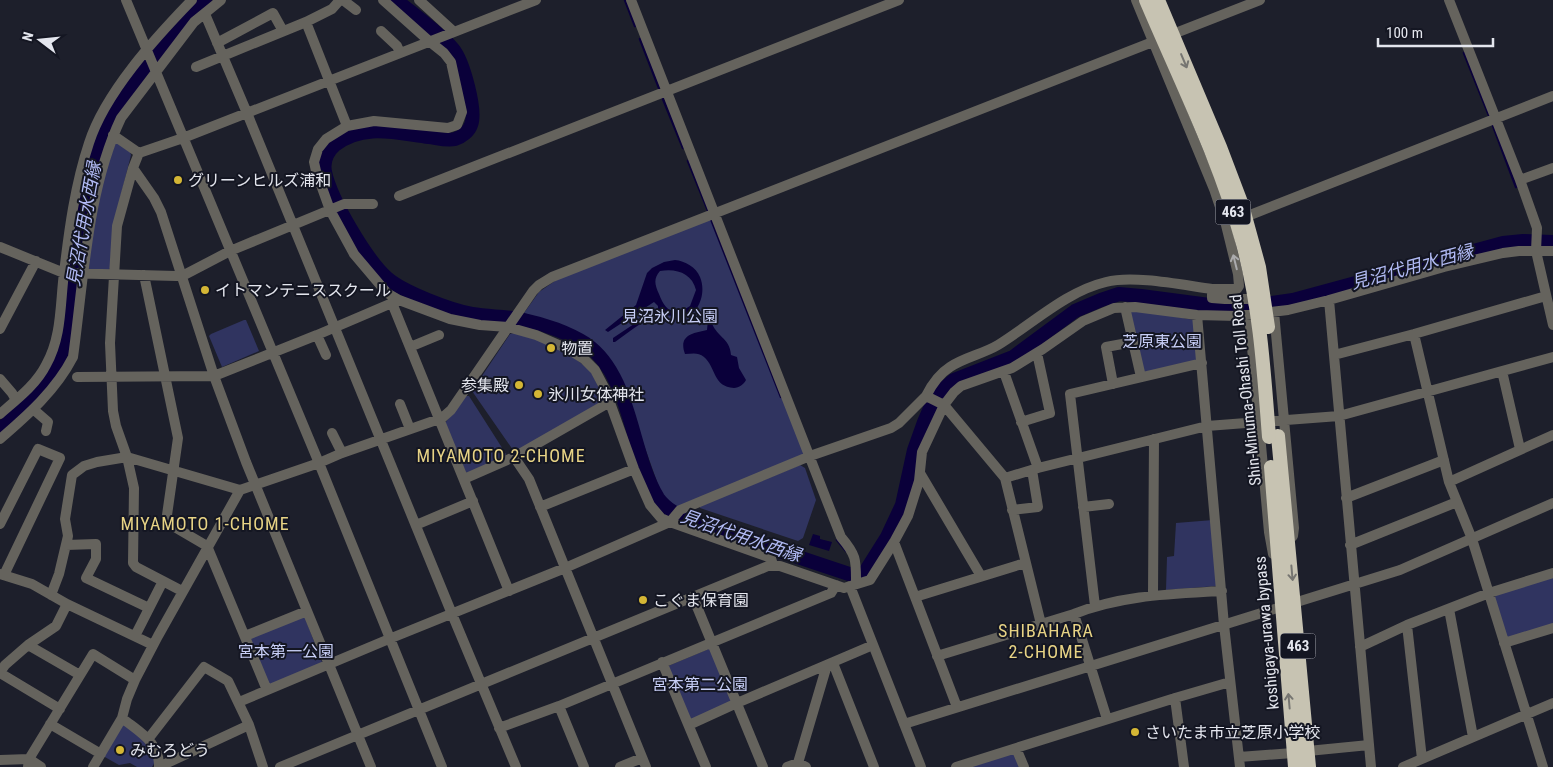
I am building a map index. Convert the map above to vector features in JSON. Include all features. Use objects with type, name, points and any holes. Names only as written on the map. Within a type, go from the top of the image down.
[{"type":"highway","name":"Shin-Minuma-Ohashi Toll Road","points":[[1146,0],[1211,152],[1243,245],[1258,321],[1273,436]]},
{"type":"highway","name":"Shin-Minuma-Ohashi Toll Road","points":[[1158,0],[1220,147],[1249,228],[1259,267],[1266,309],[1280,525]]},
{"type":"highway","name":"koshigaya-urawa bypass","points":[[1280,525],[1288,541],[1288,605],[1299,757],[1309,767]]},
{"type":"highway","name":"koshigaya-urawa bypass","points":[[1280,525],[1278,564],[1288,605]]},
{"type":"street","points":[[126,0],[442,767]]},
{"type":"street","points":[[0,414],[35,381],[46,366],[57,339],[77,190],[89,143],[99,118],[121,83],[148,54],[192,0]]},
{"type":"street","points":[[0,439],[70,376],[74,357],[83,273],[98,184],[113,135],[121,118],[155,69],[194,22],[222,0]]},
{"type":"street","points":[[196,67],[306,22],[332,9],[341,0],[356,10]]},
{"type":"street","points":[[383,0],[431,41],[451,62],[462,112],[457,125],[448,128],[374,121],[347,126],[326,139],[318,149],[314,162],[331,209],[354,254],[381,287],[396,301],[450,319],[480,325],[509,326],[551,340],[584,359],[595,370],[610,402],[634,469],[650,505],[662,518],[670,522],[771,558],[773,565]]},
{"type":"street","points":[[419,0],[450,34]]},
{"type":"street","points":[[182,592],[133,564],[134,488],[127,457],[116,426],[111,376],[110,343],[117,226],[139,153],[248,113],[536,0]]},
{"type":"street","points":[[631,0],[841,537],[856,558],[853,585],[873,645],[921,767]]},
{"type":"street","points":[[398,196],[899,0]]},
{"type":"street","points":[[239,702],[565,568],[670,522],[680,510],[810,456],[891,428],[928,396],[939,376],[951,366],[997,345],[1046,312],[1089,288],[1105,282],[1133,279],[1212,289],[1238,289],[1238,274],[1226,225],[1203,160],[1136,0]]},
{"type":"street","points":[[51,594],[59,574],[68,536],[65,518],[72,475],[84,466],[127,457],[240,490],[439,418],[448,414],[451,410],[539,284],[552,277],[1260,0]]},
{"type":"street","points":[[1449,0],[1537,228],[1536,251],[1548,288],[1553,325]]},
{"type":"street","points":[[205,14],[248,113],[516,767]]},
{"type":"street","points":[[217,43],[273,14],[283,32]]},
{"type":"street","points":[[306,22],[347,126]]},
{"type":"street","points":[[380,32],[397,46],[400,53]]},
{"type":"street","points":[[1226,225],[1553,96]]},
{"type":"street","points":[[113,135],[139,153]]},
{"type":"street","points":[[133,168],[161,212],[214,376],[255,484],[371,767]]},
{"type":"street","points":[[1520,180],[1553,168]]},
{"type":"street","points":[[0,247],[66,273],[181,275],[230,251],[344,204],[373,204]]},
{"type":"street","points":[[280,767],[773,565],[844,588],[870,580],[908,516],[919,481],[922,452],[944,405],[954,392],[961,386],[1004,372],[1037,353],[1083,321],[1114,308],[1135,307],[1197,315],[1252,315],[1329,300],[1444,267],[1503,253],[1553,251]]},
{"type":"street","points":[[0,329],[36,261]]},
{"type":"street","points":[[144,275],[178,438],[166,522],[207,546],[267,690]]},
{"type":"street","points":[[1334,355],[1414,334],[1548,288]]},
{"type":"street","points":[[1212,289],[1212,298],[1231,300],[1252,299],[1259,423],[1269,532],[1272,551],[1278,564]]},
{"type":"street","points":[[1329,300],[1350,545],[1372,767]]},
{"type":"street","points":[[70,376],[214,376],[396,301]]},
{"type":"street","points":[[396,301],[410,347],[509,591]]},
{"type":"street","points":[[1125,307],[1141,377]]},
{"type":"street","points":[[1274,312],[1294,528],[1293,536],[1288,541]]},
{"type":"street","points":[[1197,315],[1224,625],[1240,762],[1299,757],[1369,745]]},
{"type":"street","points":[[410,347],[440,334]]},
{"type":"street","points":[[1414,334],[1449,482],[1472,539],[1543,767]]},
{"type":"street","points":[[317,335],[326,355]]},
{"type":"street","points":[[1113,384],[1106,347],[1132,342]]},
{"type":"street","points":[[1022,422],[1050,413],[1037,353]]},
{"type":"street","points":[[1005,478],[1035,468],[1207,426],[1339,416],[1553,357]]},
{"type":"street","points":[[1094,606],[1070,394],[1202,363]]},
{"type":"street","points":[[1502,371],[1520,450]]},
{"type":"street","points":[[1004,372],[1022,422],[1035,468],[1038,507],[1012,510]]},
{"type":"street","points":[[0,379],[16,400]]},
{"type":"street","points":[[928,396],[944,405],[1005,478],[1041,624]]},
{"type":"street","points":[[464,479],[514,457],[610,402]]},
{"type":"street","points":[[400,404],[410,429]]},
{"type":"street","points":[[33,410],[48,422],[46,432]]},
{"type":"street","points":[[332,432],[342,453]]},
{"type":"street","points":[[1449,482],[1553,435]]},
{"type":"street","points":[[1152,596],[1154,439]]},
{"type":"street","points":[[0,524],[38,449],[60,458],[2,574],[32,584],[67,604],[153,644]]},
{"type":"street","points":[[514,457],[529,479],[644,763],[620,767]]},
{"type":"street","points":[[1346,498],[1444,460]]},
{"type":"street","points":[[540,507],[634,469]]},
{"type":"street","points":[[920,473],[981,576]]},
{"type":"street","points":[[93,767],[122,718],[127,699],[153,644],[240,490]]},
{"type":"street","points":[[416,525],[473,501]]},
{"type":"street","points":[[1350,545],[1457,502]]},
{"type":"street","points":[[904,724],[1400,570],[1553,503]]},
{"type":"street","points":[[1083,507],[1109,504]]},
{"type":"street","points":[[894,542],[957,707]]},
{"type":"street","points":[[66,545],[96,544],[96,559],[86,578],[149,608]]},
{"type":"street","points":[[915,597],[1025,563]]},
{"type":"street","points":[[1360,647],[1407,625],[1489,593],[1553,573]]},
{"type":"street","points":[[135,636],[163,582]]},
{"type":"street","points":[[499,728],[559,706],[831,593],[836,585]]},
{"type":"street","points":[[937,656],[1074,614],[1094,606],[1152,596],[1222,590]]},
{"type":"street","points":[[693,597],[763,767]]},
{"type":"street","points":[[60,709],[0,672],[5,665],[28,645],[56,626],[67,604]]},
{"type":"street","points":[[1449,609],[1473,737]]},
{"type":"street","points":[[245,636],[307,611]]},
{"type":"street","points":[[1074,614],[1107,719]]},
{"type":"street","points":[[1407,625],[1422,759]]},
{"type":"street","points":[[1504,643],[1553,628]]},
{"type":"street","points":[[28,645],[80,675]]},
{"type":"street","points":[[689,726],[737,702],[873,645]]},
{"type":"street","points":[[29,763],[50,724],[93,654],[135,680]]},
{"type":"street","points":[[662,662],[706,767]]},
{"type":"street","points":[[787,767],[802,765],[830,664]]},
{"type":"street","points":[[830,664],[874,767]]},
{"type":"street","points":[[149,738],[204,667],[228,681],[249,725],[263,767]]},
{"type":"street","points":[[956,767],[1230,682]]},
{"type":"street","points":[[1175,698],[1184,767]]},
{"type":"street","points":[[1403,767],[1553,703]]},
{"type":"street","points":[[559,706],[584,767]]},
{"type":"street","points":[[122,718],[149,738],[160,757],[160,766],[249,725]]},
{"type":"street","points":[[50,724],[101,754]]},
{"type":"street","points":[[1016,748],[1024,767]]},
{"type":"street","points":[[0,760],[29,763],[41,767]]},
{"type":"green space","points":[[116,142],[130,152],[131,155],[113,227],[110,268],[108,271],[88,271],[90,236],[103,173]]},
{"type":"green space","name":"見沼氷川公園","points":[[712,218],[805,456],[675,508],[667,501],[660,490],[623,386],[611,363],[590,341],[524,313],[539,292],[562,276]]},
{"type":"green space","name":"芝原東公園","points":[[1128,308],[1194,320],[1197,359],[1141,373]]},
{"type":"green space","points":[[246,320],[259,351],[222,367],[209,336]]},
{"type":"green space","name":"氷川女体神社","points":[[514,333],[548,343],[568,353],[591,371],[603,397],[603,401],[517,451],[513,450],[472,391],[510,334]]},
{"type":"green space","points":[[466,396],[469,396],[506,454],[505,458],[468,473],[465,472],[445,423]]},
{"type":"green space","points":[[800,465],[805,468],[816,500],[803,538],[798,541],[700,508],[700,506]]},
{"type":"green space","points":[[1213,520],[1217,586],[1166,590],[1167,557],[1174,556],[1176,523]]},
{"type":"green space","points":[[1553,576],[1553,625],[1507,638],[1494,599],[1496,595]]},
{"type":"green space","name":"宮本第一公園","points":[[301,617],[305,618],[322,662],[271,685],[267,683],[250,641],[251,638]]},
{"type":"green space","name":"宮本第二公園","points":[[711,648],[733,702],[692,720],[668,666]]},
{"type":"green space","points":[[125,724],[147,745],[155,762],[152,767],[137,767],[130,763],[119,765],[103,756],[121,725]]},
{"type":"green space","points":[[1010,753],[1014,754],[1019,767],[965,767]]},
{"type":"shaded area","points":[[675,260],[683,262],[693,267],[698,273],[702,282],[702,291],[697,308],[693,313],[687,315],[662,316],[650,319],[613,342],[613,338],[658,308],[654,302],[608,332],[605,330],[636,305],[647,273],[664,262]],"holes":[[[660,271],[677,271],[691,279],[696,290],[690,306],[674,311],[667,308],[661,300],[655,282]]]},
{"type":"shaded area","points":[[708,320],[711,320],[713,326],[728,344],[731,355],[737,357],[739,368],[746,380],[739,387],[727,387],[722,384],[708,361],[702,355],[685,354],[683,348],[685,339],[692,334],[707,330]]},
{"type":"shaded area","points":[[813,534],[820,536],[820,539],[832,542],[829,551],[809,545]]},
{"type":"waterway","name":"見沼代用水西縁","points":[[0,430],[40,389],[62,353],[67,338],[86,192],[102,131],[113,111],[178,26],[205,0]]},
{"type":"waterway","name":"見沼代用水西縁","points":[[396,0],[434,30],[448,43],[457,55],[471,98],[471,125],[467,132],[455,139],[445,140],[380,131],[357,134],[335,145],[326,157],[325,172],[334,198],[350,228],[379,269],[387,278],[404,289],[440,305],[463,312],[518,319],[540,324],[586,344],[601,358],[613,375],[622,395],[641,459],[658,498],[668,509],[690,521],[849,574],[859,575],[865,572],[887,537],[902,505],[914,450],[931,406],[942,390],[954,380],[1013,357],[1075,311],[1119,294],[1217,306],[1247,306]]},
{"type":"waterway","points":[[625,0],[635,26]]},
{"type":"waterway","points":[[640,39],[659,88]]},
{"type":"waterway","points":[[1464,53],[1490,118]]},
{"type":"waterway","points":[[663,99],[683,148]]},
{"type":"waterway","points":[[1492,123],[1516,187],[1519,186]]},
{"type":"waterway","points":[[688,161],[709,213]]},
{"type":"waterway","points":[[711,219],[781,397]]},
{"type":"waterway","name":"見沼代用水西縁","points":[[1272,303],[1293,300],[1503,243],[1523,241],[1553,242]]},
{"type":"waterway","points":[[837,540],[846,551]]},
{"type":"place","name":"グリーンヒルズ浦和","points":[[178,180]]},
{"type":"place","name":"イトマンテニススクール","points":[[205,290]]},
{"type":"place","name":"物置","points":[[551,348]]},
{"type":"place","name":"参集殿","points":[[519,385]]},
{"type":"place","name":"氷川女体神社","points":[[538,394]]},
{"type":"place","name":"こぐま保育園","points":[[643,600]]},
{"type":"place","name":"さいたま市立芝原小学校","points":[[1135,732]]},
{"type":"place","name":"みむろどう","points":[[120,750]]},
{"type":"district","name":"MIYAMOTO 2-CHOME","points":[[501,456]]},
{"type":"district","name":"MIYAMOTO 1-CHOME","points":[[205,524]]},
{"type":"district","name":"SHIBAHARA 2-CHOME","points":[[1046,641]]}]
